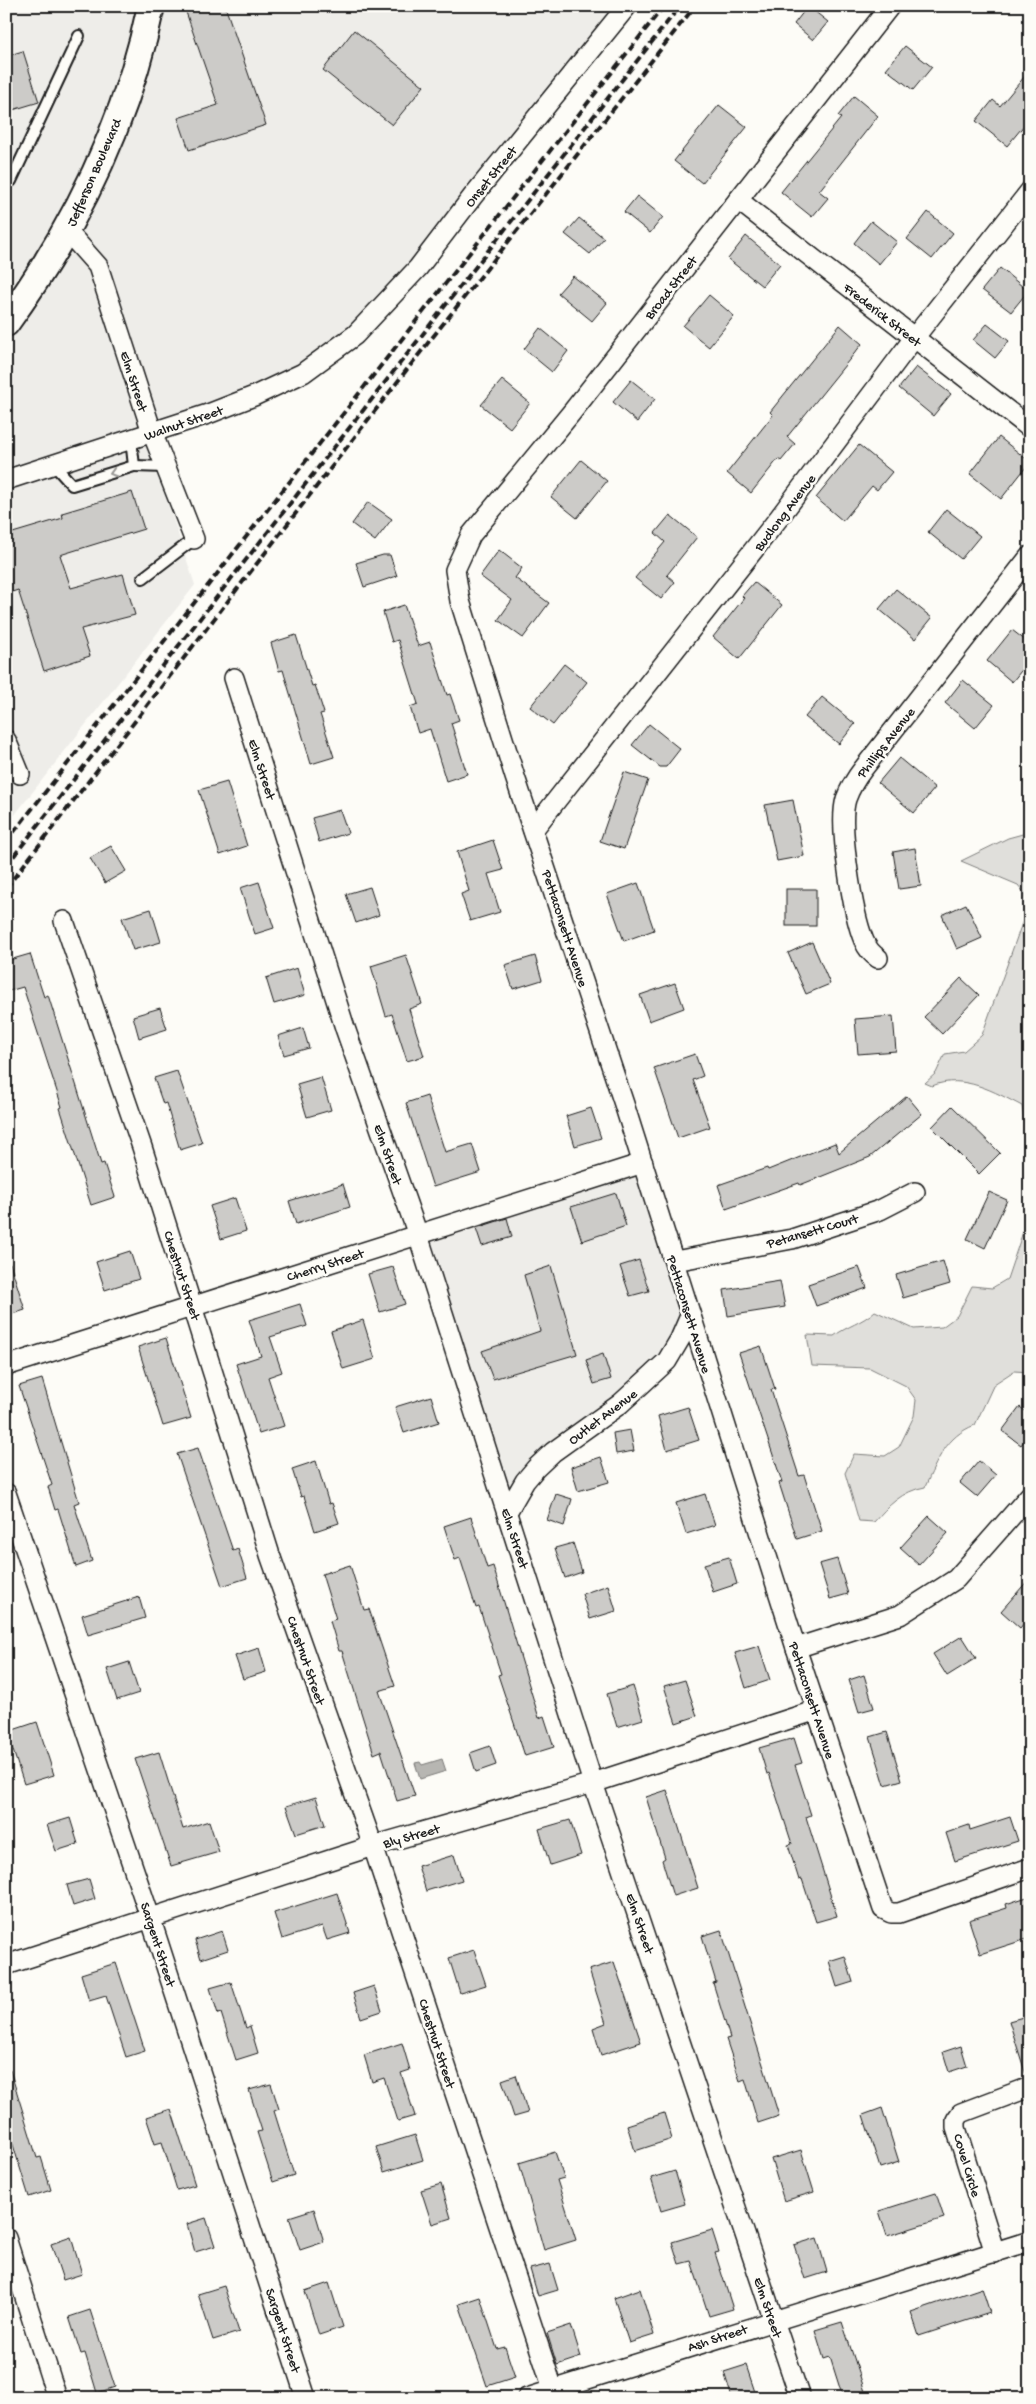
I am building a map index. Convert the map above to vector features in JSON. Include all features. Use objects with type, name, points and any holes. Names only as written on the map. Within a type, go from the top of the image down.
[{"type":"main road","name":"Jefferson Boulevard","points":[[6,323],[44,270],[67,231],[97,171],[112,135],[138,57],[151,6]]},
{"type":"street","name":"Onset Street","points":[[347,339],[356,335],[418,268],[473,196],[627,6]]},
{"type":"street","name":"Broad Street","points":[[455,570],[472,535],[572,412],[890,6]]},
{"type":"street","name":"Budlong Avenue","points":[[533,830],[778,520],[914,338],[1030,191]]},
{"type":"street","name":"Frederick Street","points":[[738,200],[1030,428]]},
{"type":"street","name":"Elm Street","points":[[67,231],[98,266],[152,432],[194,539]]},
{"type":"street","name":"Walnut Street","points":[[6,480],[208,414],[290,380],[329,355],[347,339]]},
{"type":"street","name":"Phillips Avenue","points":[[878,958],[872,954],[864,940],[851,884],[844,818],[846,800],[863,769],[1030,556]]},
{"type":"street","name":"Pettaconsett Avenue","points":[[455,570],[460,602],[675,1261],[690,1316],[796,1648],[883,1909],[899,1914],[1030,1868]]},
{"type":"street","name":"Elm Street","points":[[234,678],[345,1028],[418,1235],[593,1783],[800,2398]]},
{"type":"street","points":[[6,740],[20,774]]},
{"type":"street","name":"Chestnut Street","points":[[64,921],[142,1148],[270,1555],[373,1846],[555,2393]]},
{"type":"street","name":"Cherry Street","points":[[6,1366],[643,1163]]},
{"type":"street","name":"Petansett Court","points":[[675,1261],[792,1239],[880,1210],[916,1192]]},
{"type":"street","name":"Outlet Avenue","points":[[507,1512],[525,1481],[536,1468],[553,1452],[620,1404],[667,1361],[680,1339],[690,1316]]},
{"type":"street","name":"Sargent Street","points":[[6,1493],[150,1917],[306,2398]]},
{"type":"street","points":[[796,1648],[900,1615],[956,1579],[1030,1495]]},
{"type":"street","name":"Bly Street","points":[[6,1965],[373,1846],[593,1783],[817,1710]]},
{"type":"street","name":"Covel Circle","points":[[994,2253],[956,2120],[960,2113],[1030,2087]]},
{"type":"street","points":[[6,2238],[57,2398]]},
{"type":"street","points":[[994,2253],[1030,2241]]},
{"type":"street","name":"Ash Street","points":[[526,2398],[555,2393],[773,2319],[994,2253]]},
{"type":"lane","points":[[6,183],[11,181],[79,36]]},
{"type":"lane","points":[[131,439],[134,466]]},
{"type":"lane","points":[[54,465],[72,485],[134,466],[166,467]]},
{"type":"lane","points":[[143,578],[194,539]]},
{"type":"shaded area","points":[[6,6],[626,6],[349,339],[148,443],[195,585],[6,826]]},
{"type":"shaded area","points":[[1030,832],[1030,1137],[1026,1133],[1022,1106],[990,1090],[967,1083],[955,1082],[932,1086],[925,1083],[936,1073],[945,1054],[964,1051],[982,1035],[1026,912],[1025,894],[1018,885],[961,861],[1008,838]]},
{"type":"shaded area","points":[[641,1162],[677,1262],[682,1333],[510,1503],[420,1235]]},
{"type":"shaded area","points":[[1030,1211],[1030,1372],[1014,1371],[994,1384],[975,1425],[957,1436],[944,1450],[925,1487],[902,1496],[890,1505],[874,1522],[859,1521],[845,1473],[854,1454],[885,1456],[899,1447],[914,1416],[916,1400],[906,1386],[870,1368],[812,1366],[807,1335],[834,1336],[865,1319],[875,1311],[914,1329],[942,1327],[957,1316],[972,1286],[992,1288],[1007,1279]]},
{"type":"shaded area","points":[[442,1759],[446,1771],[420,1779],[415,1763],[420,1762],[422,1765]]},
{"type":"building","points":[[205,6],[225,6],[266,125],[189,150],[178,118],[218,105],[186,12]]},
{"type":"building","points":[[808,6],[828,22],[813,40],[794,24]]},
{"type":"building","points":[[354,30],[424,86],[392,125],[323,70]]},
{"type":"building","points":[[905,46],[932,67],[913,90],[886,69]]},
{"type":"building","points":[[23,51],[39,102],[6,112],[6,56]]},
{"type":"building","points":[[1030,70],[1030,118],[1007,146],[976,121],[993,100],[1000,106]]},
{"type":"building","points":[[854,96],[878,116],[819,191],[828,198],[812,217],[781,192],[841,118],[838,116]]},
{"type":"building","points":[[719,105],[747,127],[702,183],[674,161]]},
{"type":"building","points":[[637,196],[663,217],[650,233],[624,212]]},
{"type":"building","points":[[928,212],[953,233],[932,259],[907,239]]},
{"type":"building","points":[[579,218],[604,238],[590,254],[565,234]]},
{"type":"building","points":[[871,221],[897,242],[879,264],[854,243]]},
{"type":"building","points":[[746,236],[780,264],[762,286],[728,259]]},
{"type":"building","points":[[1000,268],[1028,291],[1011,312],[982,290]]},
{"type":"building","points":[[573,276],[607,303],[592,321],[558,293]]},
{"type":"building","points":[[709,295],[734,316],[709,347],[683,326]]},
{"type":"building","points":[[987,324],[1009,341],[995,358],[973,340]]},
{"type":"building","points":[[840,325],[862,344],[787,437],[795,444],[781,461],[778,459],[751,493],[727,473],[773,415],[770,412]]},
{"type":"building","points":[[540,328],[568,351],[552,372],[524,349]]},
{"type":"building","points":[[916,367],[951,394],[933,416],[899,388]]},
{"type":"building","points":[[502,380],[530,403],[510,428],[481,405]]},
{"type":"building","points":[[631,380],[655,399],[637,422],[613,402]]},
{"type":"building","points":[[999,437],[1030,462],[1001,499],[970,474]]},
{"type":"building","points":[[859,445],[892,472],[877,490],[872,486],[843,521],[816,498]]},
{"type":"building","points":[[581,460],[607,481],[577,518],[551,497]]},
{"type":"building","points":[[132,492],[144,529],[60,555],[71,588],[123,574],[135,615],[81,629],[90,656],[44,671],[18,590],[6,594],[6,535],[63,518],[62,513]]},
{"type":"building","points":[[368,502],[392,519],[375,541],[352,524]]},
{"type":"building","points":[[946,509],[980,536],[961,559],[928,532]]},
{"type":"building","points":[[670,515],[697,537],[667,575],[675,582],[661,599],[635,578],[665,542],[655,533]]},
{"type":"building","points":[[499,550],[522,568],[515,578],[549,603],[523,638],[498,620],[512,600],[480,576]]},
{"type":"building","points":[[383,555],[390,555],[397,576],[364,587],[356,563]]},
{"type":"building","points":[[754,582],[782,605],[739,659],[713,637],[744,598],[742,596]]},
{"type":"building","points":[[896,589],[932,618],[915,639],[879,609]]},
{"type":"building","points":[[404,605],[418,646],[430,642],[447,695],[450,694],[459,720],[451,723],[467,774],[446,781],[430,729],[418,733],[410,707],[418,704],[398,640],[392,642],[383,612]]},
{"type":"building","points":[[1012,630],[1030,644],[1030,660],[1012,682],[987,661]]},
{"type":"building","points":[[296,635],[312,686],[315,685],[324,713],[320,714],[334,757],[311,764],[283,670],[279,671],[271,643]]},
{"type":"building","points":[[564,664],[587,682],[553,725],[530,707]]},
{"type":"building","points":[[963,680],[994,705],[975,728],[945,703]]},
{"type":"building","points":[[822,697],[855,724],[839,744],[805,717]]},
{"type":"building","points":[[649,724],[680,749],[666,767],[660,767],[632,745]]},
{"type":"building","points":[[899,758],[935,788],[914,813],[878,783]]},
{"type":"building","points":[[624,772],[648,780],[624,849],[600,841]]},
{"type":"building","points":[[227,782],[247,846],[220,855],[199,790]]},
{"type":"building","points":[[793,800],[804,856],[777,861],[765,805]]},
{"type":"building","points":[[340,810],[348,833],[319,842],[312,818]]},
{"type":"building","points":[[493,840],[503,870],[488,874],[500,912],[470,921],[461,894],[469,891],[457,852]]},
{"type":"building","points":[[111,846],[126,871],[105,883],[90,858]]},
{"type":"building","points":[[915,848],[921,886],[899,889],[893,852]]},
{"type":"building","points":[[259,882],[274,928],[255,934],[240,888]]},
{"type":"building","points":[[638,883],[654,930],[624,941],[607,894]]},
{"type":"building","points":[[370,887],[379,915],[356,923],[346,894]]},
{"type":"building","points":[[786,889],[816,889],[816,926],[786,926]]},
{"type":"building","points":[[966,904],[982,938],[957,949],[942,915]]},
{"type":"building","points":[[151,909],[161,942],[133,950],[122,918]]},
{"type":"building","points":[[812,942],[830,984],[806,994],[788,953]]},
{"type":"building","points":[[30,954],[44,997],[48,995],[101,1164],[104,1163],[115,1197],[91,1205],[23,987],[9,991],[6,981],[6,961]]},
{"type":"building","points":[[406,955],[422,1004],[409,1009],[424,1056],[407,1061],[392,1014],[386,1016],[371,966]]},
{"type":"building","points":[[535,956],[542,980],[513,989],[505,965]]},
{"type":"building","points":[[297,968],[305,995],[274,1004],[266,978]]},
{"type":"building","points":[[961,978],[979,995],[942,1034],[924,1017]]},
{"type":"building","points":[[675,983],[684,1008],[649,1021],[640,995]]},
{"type":"building","points":[[160,1008],[167,1029],[139,1038],[133,1016]]},
{"type":"building","points":[[893,1016],[896,1051],[858,1054],[855,1019]]},
{"type":"building","points":[[303,1028],[309,1048],[284,1055],[278,1036]]},
{"type":"building","points":[[695,1054],[703,1076],[693,1080],[710,1127],[678,1138],[654,1068]]},
{"type":"building","points":[[177,1071],[202,1143],[180,1150],[166,1103],[163,1104],[154,1078]]},
{"type":"building","points":[[321,1077],[331,1110],[307,1117],[297,1084]]},
{"type":"building","points":[[427,1096],[445,1152],[472,1144],[481,1172],[433,1187],[406,1103]]},
{"type":"building","points":[[907,1096],[922,1114],[870,1157],[800,1185],[799,1183],[726,1209],[718,1185],[767,1168],[768,1170],[835,1143],[839,1153]]},
{"type":"building","points":[[952,1106],[1000,1153],[979,1174],[932,1127]]},
{"type":"building","points":[[591,1108],[601,1138],[575,1146],[566,1116]]},
{"type":"building","points":[[343,1184],[350,1207],[296,1224],[289,1201]]},
{"type":"building","points":[[989,1192],[1007,1200],[985,1248],[967,1239]]},
{"type":"building","points":[[616,1193],[626,1226],[582,1241],[571,1207]]},
{"type":"building","points":[[235,1198],[246,1231],[221,1239],[210,1206]]},
{"type":"building","points":[[507,1218],[512,1237],[482,1246],[476,1228]]},
{"type":"building","points":[[130,1251],[139,1279],[105,1290],[96,1262]]},
{"type":"building","points":[[639,1260],[649,1291],[630,1296],[620,1266]]},
{"type":"building","points":[[943,1261],[950,1284],[903,1298],[896,1275]]},
{"type":"building","points":[[10,1263],[25,1310],[6,1316],[6,1264]]},
{"type":"building","points":[[551,1266],[577,1354],[493,1379],[482,1351],[540,1331],[524,1275]]},
{"type":"building","points":[[393,1267],[405,1304],[380,1312],[368,1274]]},
{"type":"building","points":[[859,1267],[867,1288],[816,1306],[808,1284]]},
{"type":"building","points":[[780,1281],[785,1307],[728,1316],[724,1290]]},
{"type":"building","points":[[300,1304],[307,1326],[270,1337],[282,1372],[268,1377],[284,1426],[259,1434],[236,1364],[261,1356],[249,1320]]},
{"type":"building","points":[[363,1320],[375,1359],[343,1369],[331,1331]]},
{"type":"building","points":[[166,1338],[191,1418],[163,1426],[138,1347]]},
{"type":"building","points":[[761,1346],[775,1389],[771,1390],[799,1476],[804,1475],[822,1531],[797,1539],[779,1483],[782,1482],[739,1353]]},
{"type":"building","points":[[603,1354],[611,1379],[594,1384],[586,1360]]},
{"type":"building","points":[[42,1379],[79,1502],[74,1504],[92,1561],[76,1567],[58,1509],[55,1510],[48,1487],[52,1485],[19,1386]]},
{"type":"building","points":[[431,1396],[439,1422],[404,1433],[395,1407]]},
{"type":"building","points":[[688,1407],[699,1440],[667,1450],[658,1416]]},
{"type":"building","points":[[1020,1407],[1030,1415],[1030,1434],[1021,1445],[1002,1431]]},
{"type":"building","points":[[630,1430],[634,1451],[616,1454],[613,1433]]},
{"type":"building","points":[[198,1448],[233,1551],[238,1549],[247,1578],[222,1586],[177,1454]]},
{"type":"building","points":[[601,1457],[609,1482],[578,1491],[571,1467]]},
{"type":"building","points":[[316,1461],[329,1504],[332,1503],[339,1523],[315,1531],[304,1496],[301,1497],[292,1469]]},
{"type":"building","points":[[979,1461],[996,1475],[977,1497],[960,1483]]},
{"type":"building","points":[[556,1494],[572,1499],[564,1526],[547,1520]]},
{"type":"building","points":[[705,1494],[715,1525],[686,1534],[676,1503]]},
{"type":"building","points":[[929,1516],[948,1533],[919,1565],[900,1548]]},
{"type":"building","points":[[471,1517],[487,1568],[493,1566],[539,1718],[544,1716],[554,1747],[525,1756],[498,1675],[501,1674],[479,1607],[476,1608],[460,1558],[455,1560],[444,1526]]},
{"type":"building","points":[[573,1543],[582,1572],[565,1578],[555,1548]]},
{"type":"building","points":[[729,1557],[737,1584],[713,1592],[704,1564]]},
{"type":"building","points":[[837,1559],[848,1594],[830,1599],[819,1564]]},
{"type":"building","points":[[350,1565],[364,1610],[369,1609],[395,1686],[379,1691],[415,1796],[397,1801],[381,1751],[374,1754],[342,1651],[339,1651],[330,1621],[336,1619],[322,1574]]},
{"type":"building","points":[[1030,1578],[1030,1616],[1020,1628],[1001,1611]]},
{"type":"building","points":[[608,1585],[616,1611],[590,1619],[582,1594]]},
{"type":"building","points":[[139,1597],[145,1618],[88,1635],[82,1615]]},
{"type":"building","points":[[962,1636],[976,1658],[947,1676],[933,1654]]},
{"type":"building","points":[[759,1646],[770,1680],[746,1688],[735,1653]]},
{"type":"building","points":[[259,1648],[266,1672],[243,1679],[235,1656]]},
{"type":"building","points":[[129,1662],[139,1693],[117,1700],[107,1669]]},
{"type":"building","points":[[864,1675],[874,1708],[859,1712],[849,1680]]},
{"type":"building","points":[[685,1680],[697,1716],[676,1723],[664,1686]]},
{"type":"building","points":[[633,1686],[643,1719],[617,1727],[607,1694]]},
{"type":"building","points":[[37,1722],[54,1775],[24,1784],[7,1732]]},
{"type":"building","points":[[887,1732],[902,1780],[885,1785],[870,1737]]},
{"type":"building","points":[[794,1738],[802,1763],[795,1765],[811,1815],[806,1817],[837,1916],[816,1922],[802,1879],[799,1880],[788,1845],[792,1844],[759,1748]]},
{"type":"building","points":[[490,1746],[496,1765],[476,1772],[470,1753]]},
{"type":"building","points":[[159,1752],[183,1829],[209,1821],[219,1852],[171,1866],[135,1759]]},
{"type":"building","points":[[667,1790],[698,1888],[673,1896],[662,1860],[665,1858],[646,1797]]},
{"type":"building","points":[[316,1797],[325,1825],[296,1834],[286,1806]]},
{"type":"building","points":[[1010,1817],[1018,1841],[955,1861],[946,1833],[969,1825],[970,1830]]},
{"type":"building","points":[[70,1818],[78,1844],[56,1851],[47,1825]]},
{"type":"building","points":[[570,1820],[581,1855],[550,1865],[539,1829]]},
{"type":"building","points":[[454,1855],[462,1880],[426,1891],[418,1866]]},
{"type":"building","points":[[89,1879],[95,1899],[73,1906],[67,1885]]},
{"type":"building","points":[[337,1893],[350,1933],[327,1940],[322,1926],[282,1939],[274,1913]]},
{"type":"building","points":[[1030,1896],[1030,1938],[980,1954],[969,1920],[1007,1908],[1006,1904]]},
{"type":"building","points":[[721,1930],[779,2116],[758,2123],[745,2079],[740,2081],[726,2039],[730,2038],[713,1983],[716,1982],[702,1936]]},
{"type":"building","points":[[222,1931],[228,1950],[201,1959],[195,1940]]},
{"type":"building","points":[[474,1950],[486,1985],[460,1993],[449,1958]]},
{"type":"building","points":[[845,1956],[853,1982],[837,1987],[829,1961]]},
{"type":"building","points":[[614,1962],[641,2042],[601,2055],[593,2028],[606,2023],[589,1970]]},
{"type":"building","points":[[116,1963],[145,2051],[126,2057],[106,1996],[89,2001],[81,1974]]},
{"type":"building","points":[[231,1982],[246,2028],[250,2026],[258,2053],[236,2060],[221,2013],[218,2014],[210,1988]]},
{"type":"building","points":[[374,1986],[382,2011],[361,2018],[353,1993]]},
{"type":"building","points":[[1030,2015],[1030,2074],[1026,2075],[1009,2021]]},
{"type":"building","points":[[402,2043],[410,2070],[401,2073],[415,2116],[398,2121],[384,2078],[372,2082],[364,2055]]},
{"type":"building","points":[[961,2046],[967,2066],[949,2072],[943,2052]]},
{"type":"building","points":[[10,2070],[37,2158],[41,2157],[51,2190],[29,2197],[6,2122],[6,2071]]},
{"type":"building","points":[[516,2075],[528,2113],[514,2117],[502,2080]]},
{"type":"building","points":[[271,2084],[279,2109],[274,2111],[294,2175],[273,2182],[257,2132],[262,2131],[249,2090]]},
{"type":"building","points":[[882,2108],[899,2162],[880,2168],[863,2115]]},
{"type":"building","points":[[171,2109],[195,2185],[177,2190],[162,2142],[155,2144],[146,2117]]},
{"type":"building","points":[[664,2113],[672,2139],[635,2151],[627,2125]]},
{"type":"building","points":[[415,2135],[423,2160],[384,2172],[376,2147]]},
{"type":"building","points":[[801,2150],[814,2192],[784,2201],[771,2159]]},
{"type":"building","points":[[555,2152],[564,2178],[557,2180],[576,2240],[544,2250],[519,2163]]},
{"type":"building","points":[[675,2171],[685,2204],[661,2211],[651,2178]]},
{"type":"building","points":[[441,2184],[451,2218],[432,2224],[421,2190]]},
{"type":"building","points":[[936,2193],[944,2218],[887,2236],[879,2211]]},
{"type":"building","points":[[314,2209],[324,2242],[300,2250],[289,2217]]},
{"type":"building","points":[[206,2218],[215,2246],[195,2252],[187,2224]]},
{"type":"building","points":[[712,2230],[719,2252],[715,2253],[733,2309],[709,2316],[691,2261],[679,2264],[672,2242]]},
{"type":"building","points":[[71,2237],[82,2274],[63,2280],[51,2244]]},
{"type":"building","points":[[817,2238],[827,2272],[805,2279],[794,2245]]},
{"type":"building","points":[[550,2264],[558,2290],[538,2296],[530,2269]]},
{"type":"building","points":[[329,2283],[343,2327],[319,2335],[305,2291]]},
{"type":"building","points":[[224,2286],[239,2332],[213,2340],[198,2294]]},
{"type":"building","points":[[982,2288],[990,2313],[919,2336],[911,2312]]},
{"type":"building","points":[[640,2289],[654,2335],[629,2343],[614,2298]]},
{"type":"building","points":[[480,2297],[497,2349],[505,2347],[515,2377],[487,2386],[459,2304]]},
{"type":"building","points":[[90,2310],[115,2387],[97,2393],[85,2353],[81,2354],[69,2317]]},
{"type":"building","points":[[842,2322],[867,2398],[843,2398],[830,2357],[824,2359],[815,2330]]},
{"type":"building","points":[[571,2325],[581,2357],[557,2365],[547,2333]]},
{"type":"building","points":[[746,2365],[757,2398],[732,2398],[724,2372]]},
{"type":"railway","points":[[6,842],[664,6]]},
{"type":"railway","points":[[6,866],[680,6]]},
{"type":"railway","points":[[6,888],[405,372],[695,6]]}]
